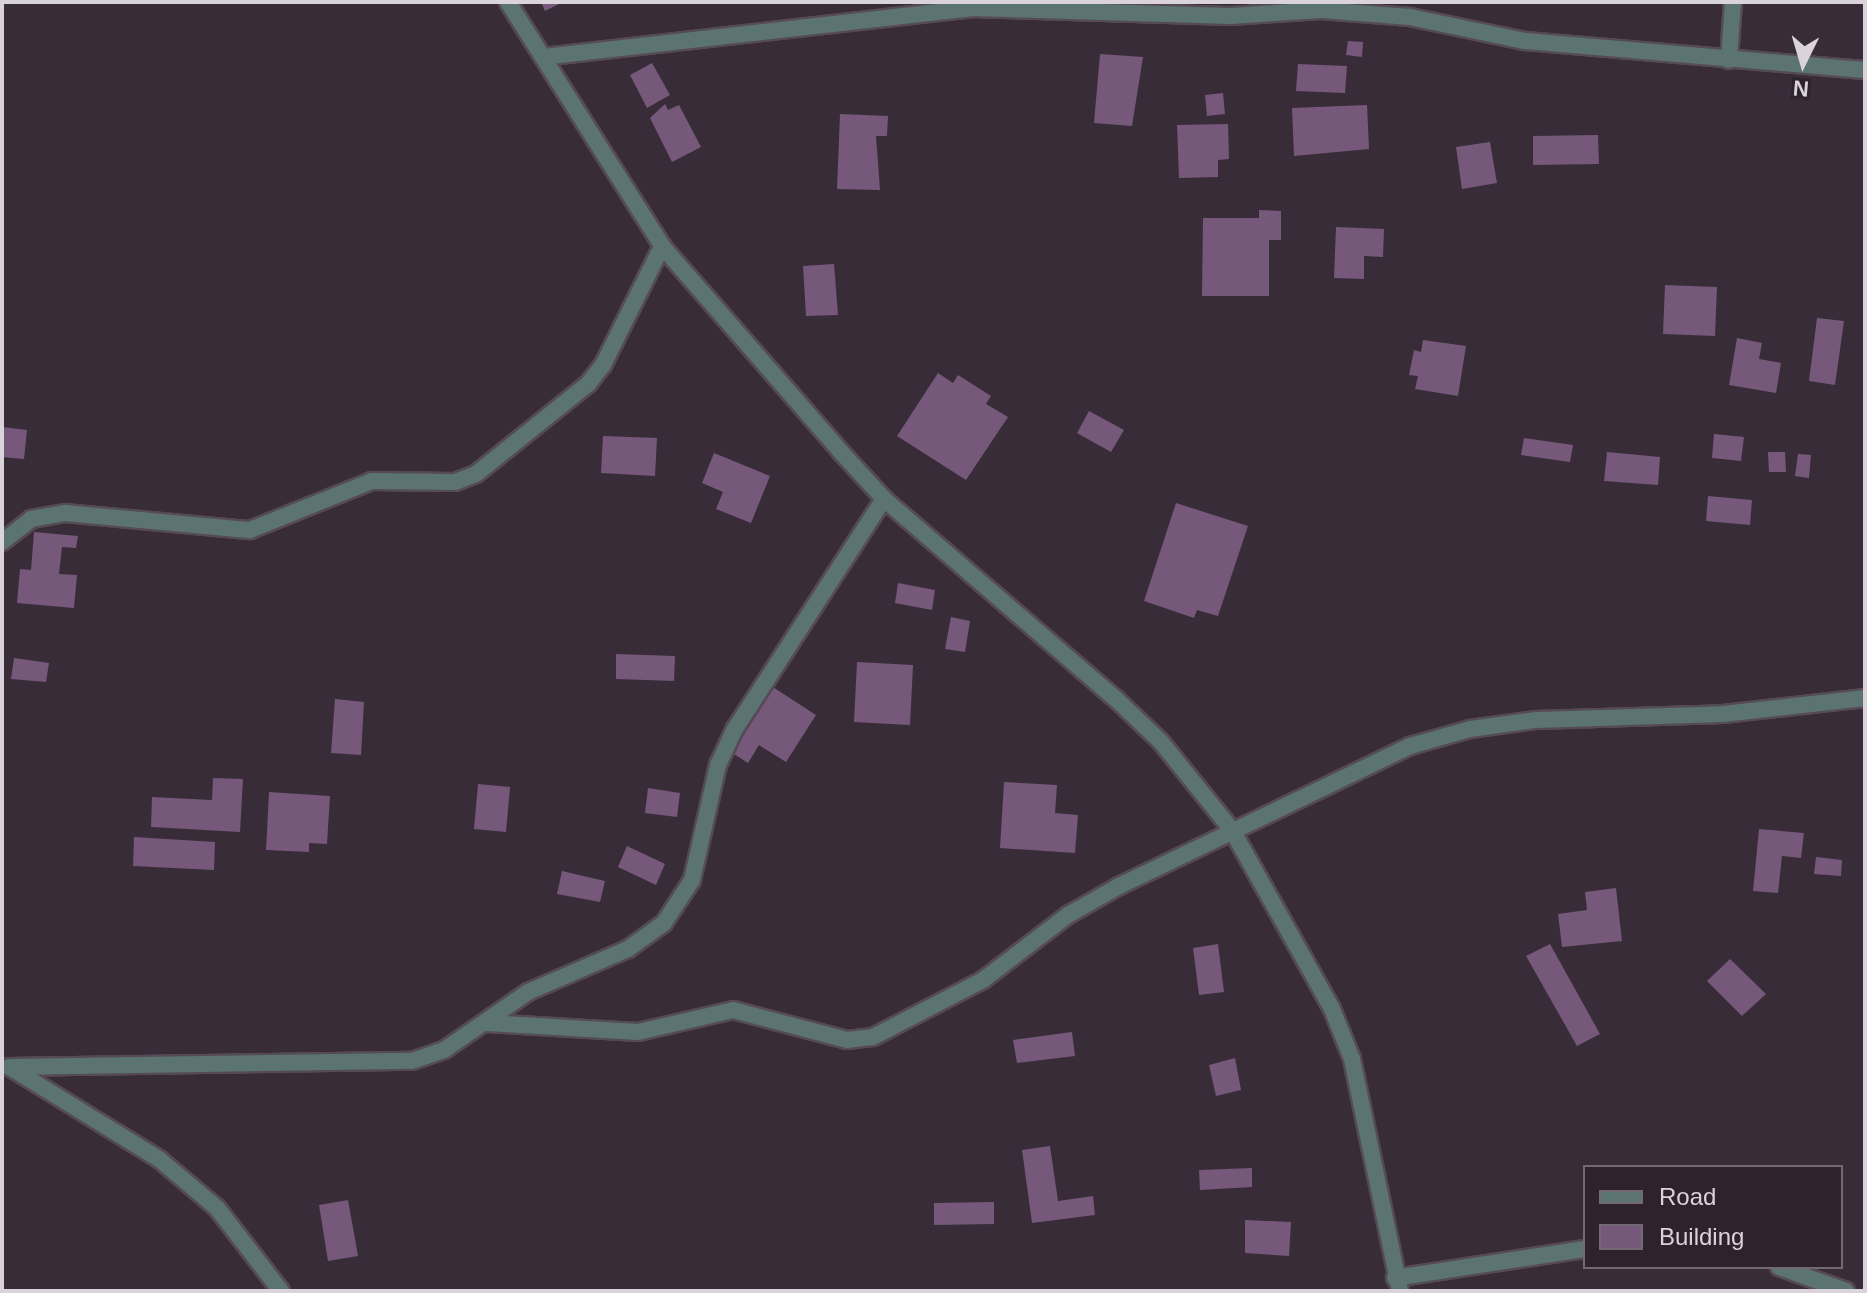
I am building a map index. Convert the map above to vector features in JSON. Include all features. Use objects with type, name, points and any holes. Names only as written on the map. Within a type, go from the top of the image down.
[{"type":"street","points":[[508,2],[662,246],[884,499],[1116,699],[1161,742],[1232,830],[1332,1009],[1352,1059],[1397,1284],[1583,1249]]},
{"type":"street","points":[[1729,60],[1733,2]]},
{"type":"street","points":[[543,57],[972,8],[1230,16],[1281,6],[1372,12],[1525,41],[1865,70]]},
{"type":"street","points":[[2,542],[31,519],[65,513],[250,530],[363,483],[455,482],[476,474],[588,384],[615,344],[662,246]]},
{"type":"street","points":[[6,1065],[412,1061],[444,1050],[528,992],[628,949],[664,923],[692,880],[718,765],[735,729],[884,499]]},
{"type":"street","points":[[487,1023],[638,1032],[733,1010],[847,1040],[873,1037],[983,980],[1068,915],[1232,830],[1410,746],[1470,729],[1536,720],[1723,714],[1865,698]]},
{"type":"street","points":[[6,1065],[159,1159],[217,1208],[281,1291]]},
{"type":"street","points":[[1785,1269],[1846,1291]]},
{"type":"building","points":[[541,2],[563,2],[545,11]]},
{"type":"building","points":[[1348,41],[1363,42],[1362,57],[1346,55]]},
{"type":"building","points":[[1100,54],[1143,57],[1132,126],[1094,123]]},
{"type":"building","points":[[652,63],[670,95],[647,108],[630,75]]},
{"type":"building","points":[[1298,64],[1347,66],[1345,93],[1296,91]]},
{"type":"building","points":[[1223,93],[1225,114],[1207,116],[1205,95]]},
{"type":"building","points":[[665,104],[668,110],[679,105],[701,147],[672,162],[650,118]]},
{"type":"building","points":[[1367,105],[1369,149],[1294,156],[1292,108]]},
{"type":"building","points":[[840,114],[888,116],[887,136],[876,136],[880,190],[837,189]]},
{"type":"building","points":[[1228,124],[1229,159],[1218,160],[1218,177],[1179,178],[1177,125]]},
{"type":"building","points":[[1598,135],[1599,164],[1533,165],[1533,136]]},
{"type":"building","points":[[1490,142],[1497,183],[1462,189],[1456,147]]},
{"type":"building","points":[[1259,210],[1281,211],[1281,240],[1269,240],[1269,296],[1202,296],[1203,218],[1259,218]]},
{"type":"building","points":[[1336,227],[1384,229],[1383,257],[1364,256],[1364,279],[1334,278]]},
{"type":"building","points":[[834,264],[838,315],[806,316],[803,266]]},
{"type":"building","points":[[1665,285],[1717,287],[1715,336],[1663,334]]},
{"type":"building","points":[[1817,318],[1844,321],[1835,385],[1809,381]]},
{"type":"building","points":[[1737,338],[1762,343],[1759,359],[1781,363],[1776,393],[1729,385]]},
{"type":"building","points":[[1423,340],[1466,346],[1458,396],[1415,389],[1418,376],[1409,375],[1414,350],[1421,352]]},
{"type":"building","points":[[938,373],[953,383],[958,375],[991,396],[986,404],[1008,417],[966,480],[897,436]]},
{"type":"building","points":[[1089,411],[1124,430],[1111,452],[1077,433]]},
{"type":"building","points":[[2,427],[27,430],[24,459],[2,457]]},
{"type":"building","points":[[1714,434],[1744,437],[1741,461],[1712,458]]},
{"type":"building","points":[[603,436],[657,438],[655,476],[601,473]]},
{"type":"building","points":[[1524,438],[1573,445],[1570,462],[1521,455]]},
{"type":"building","points":[[1607,452],[1660,457],[1658,485],[1604,481]]},
{"type":"building","points":[[1768,452],[1785,452],[1786,472],[1769,472]]},
{"type":"building","points":[[714,453],[770,476],[751,523],[716,509],[723,492],[702,483]]},
{"type":"building","points":[[1798,454],[1811,455],[1809,478],[1795,476]]},
{"type":"building","points":[[1708,496],[1752,500],[1750,525],[1706,521]]},
{"type":"building","points":[[1176,503],[1248,526],[1218,616],[1197,610],[1194,618],[1144,601]]},
{"type":"building","points":[[34,532],[78,536],[76,548],[62,547],[59,574],[77,575],[74,608],[17,603],[20,569],[31,570]]},
{"type":"building","points":[[898,583],[935,590],[932,610],[895,603]]},
{"type":"building","points":[[951,617],[970,621],[965,652],[945,649]]},
{"type":"building","points":[[616,654],[675,656],[674,681],[616,679]]},
{"type":"building","points":[[14,658],[49,663],[46,682],[11,679]]},
{"type":"building","points":[[857,662],[913,665],[910,725],[854,722]]},
{"type":"building","points":[[765,682],[816,715],[786,762],[759,745],[748,763],[723,747]]},
{"type":"building","points":[[335,699],[364,702],[361,755],[331,753]]},
{"type":"building","points":[[213,778],[243,779],[240,832],[151,827],[152,797],[212,800]]},
{"type":"building","points":[[1004,782],[1057,785],[1055,813],[1078,815],[1075,853],[1000,848]]},
{"type":"building","points":[[478,784],[510,787],[506,832],[474,829]]},
{"type":"building","points":[[648,788],[680,793],[677,817],[645,813]]},
{"type":"building","points":[[269,792],[330,796],[327,844],[309,843],[309,852],[266,850]]},
{"type":"building","points":[[1759,829],[1804,833],[1801,858],[1782,856],[1778,893],[1753,891]]},
{"type":"building","points":[[134,837],[215,842],[214,870],[133,866]]},
{"type":"building","points":[[627,846],[665,864],[656,885],[618,867]]},
{"type":"building","points":[[1816,857],[1842,860],[1841,876],[1814,874]]},
{"type":"building","points":[[562,871],[605,881],[600,902],[557,894]]},
{"type":"building","points":[[1616,888],[1622,941],[1562,947],[1558,914],[1587,910],[1585,892]]},
{"type":"building","points":[[1218,944],[1224,992],[1199,995],[1193,948]]},
{"type":"building","points":[[1550,944],[1600,1034],[1577,1046],[1526,956]]},
{"type":"building","points":[[1730,959],[1766,994],[1742,1016],[1707,981]]},
{"type":"building","points":[[1072,1032],[1075,1056],[1017,1063],[1013,1040]]},
{"type":"building","points":[[1235,1058],[1241,1090],[1216,1096],[1209,1065]]},
{"type":"building","points":[[1050,1146],[1058,1201],[1093,1196],[1095,1215],[1032,1223],[1022,1150]]},
{"type":"building","points":[[1252,1168],[1252,1187],[1200,1190],[1199,1170]]},
{"type":"building","points":[[348,1200],[358,1256],[328,1261],[319,1205]]},
{"type":"building","points":[[994,1202],[994,1224],[934,1225],[934,1203]]},
{"type":"building","points":[[1245,1220],[1291,1222],[1289,1256],[1245,1253]]}]
